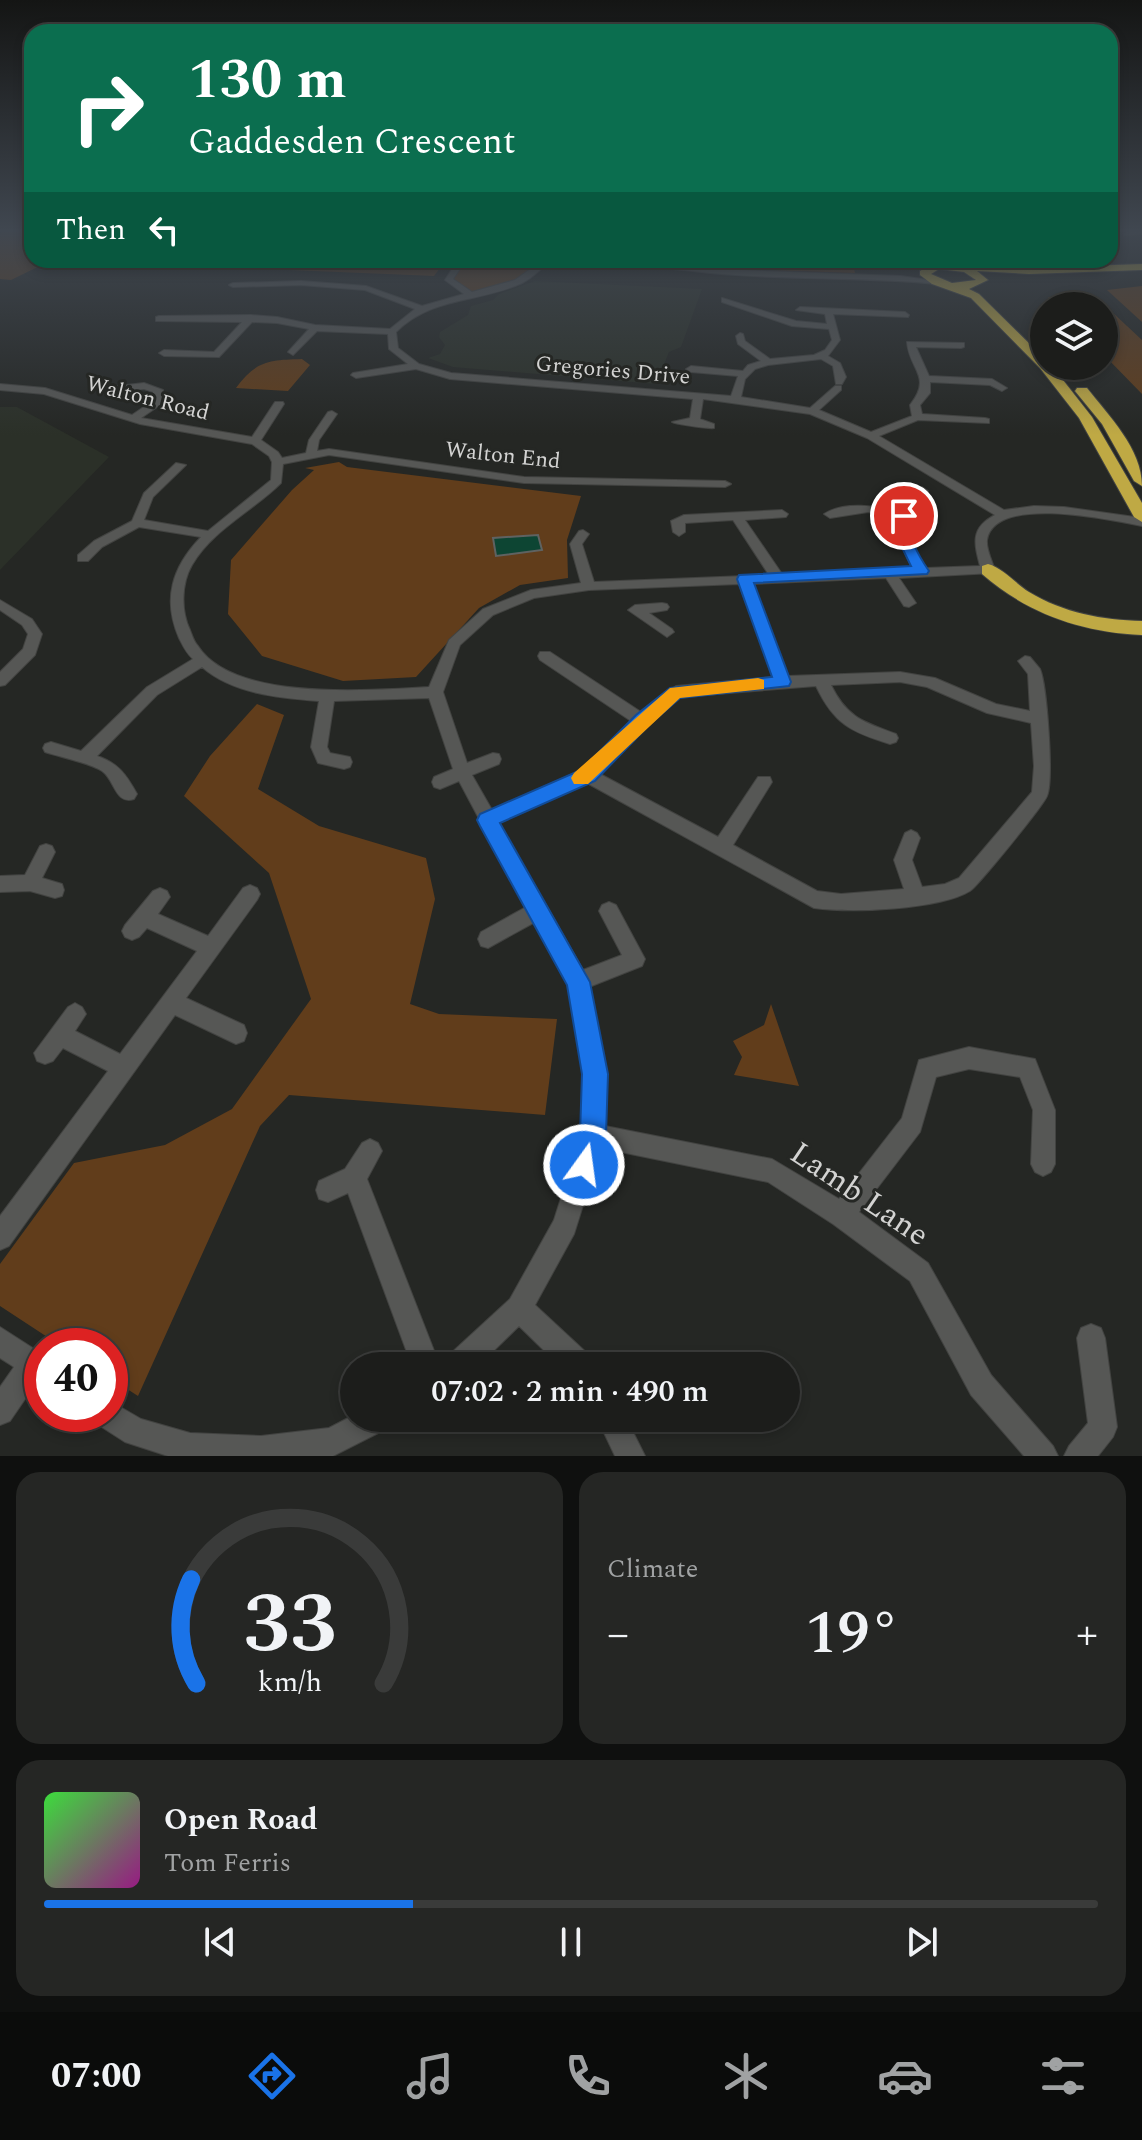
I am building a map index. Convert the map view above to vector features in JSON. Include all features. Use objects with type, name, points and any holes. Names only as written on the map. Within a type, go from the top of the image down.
[{"type":"highway","points":[[979,300],[1030,352]]},
{"type":"highway","points":[[999,300],[1030,334]]},
{"type":"highway","points":[[1055,380],[1085,417],[1142,519]]},
{"type":"highway","points":[[1072,380],[1108,423],[1142,481]]},
{"type":"highway","points":[[988,570],[1010,590],[1049,612],[1114,628],[1142,641]]},
{"type":"highway","points":[[1114,628],[1142,628]]},
{"type":"street","points":[[398,300],[422,309]]},
{"type":"street","points":[[159,319],[251,318],[315,328],[392,332],[422,309],[454,300]]},
{"type":"street","points":[[729,305],[753,307],[795,324],[832,327]]},
{"type":"street","points":[[800,310],[829,314],[906,314]]},
{"type":"street","points":[[691,369],[741,373],[769,362],[821,355],[835,346],[829,314]]},
{"type":"street","points":[[216,355],[251,318]]},
{"type":"street","points":[[293,352],[315,328]]},
{"type":"street","points":[[392,332],[394,349],[416,366]]},
{"type":"street","points":[[728,343],[740,339],[769,362]]},
{"type":"street","points":[[917,417],[915,405],[925,393],[925,379],[910,344],[961,345]]},
{"type":"street","points":[[164,353],[230,356]]},
{"type":"street","points":[[812,411],[838,385],[841,377],[837,365],[821,355]]},
{"type":"street","points":[[356,375],[416,366]]},
{"type":"street","name":"Gregories Drive","points":[[416,366],[450,376],[735,399],[812,411],[871,436],[1003,515]]},
{"type":"street","points":[[735,399],[741,373]]},
{"type":"street","points":[[925,379],[997,383]]},
{"type":"street","points":[[109,390],[144,386],[158,390],[156,403],[133,419]]},
{"type":"street","name":"Walton Road","points":[[0,387],[45,391],[133,419],[255,441]]},
{"type":"street","points":[[695,421],[698,396]]},
{"type":"street","points":[[279,404],[255,441],[274,454],[278,462],[277,481],[260,499],[210,535],[183,568],[176,605],[181,633],[203,660],[237,681],[290,695],[327,698],[435,692]]},
{"type":"street","points":[[311,454],[314,440],[332,414]]},
{"type":"street","points":[[871,436],[917,417],[985,421]]},
{"type":"street","points":[[677,422],[695,421],[710,426]]},
{"type":"street","name":"Walton End","points":[[278,462],[329,452],[524,480],[725,484]]},
{"type":"street","points":[[137,523],[148,496],[180,465]]},
{"type":"street","points":[[921,571],[902,533],[904,516],[922,491]]},
{"type":"street","points":[[830,514],[868,508],[904,516]]},
{"type":"street","points":[[473,1352],[519,1308],[565,1225],[593,1135],[595,1074],[578,982],[462,772],[435,692],[454,643],[488,612],[531,594],[589,586],[988,570],[979,551],[979,537],[987,525],[1003,515],[1025,508],[1142,519]]},
{"type":"street","points":[[679,532],[677,521],[684,519],[782,514]]},
{"type":"street","points":[[738,517],[747,537],[767,557],[777,577]]},
{"type":"street","points":[[83,558],[98,544],[137,523],[210,535]]},
{"type":"street","points":[[583,534],[576,544],[589,586]]},
{"type":"street","points":[[889,572],[909,603]]},
{"type":"street","points":[[744,579],[783,682]]},
{"type":"street","points":[[628,584],[635,610],[667,632]]},
{"type":"street","points":[[0,604],[27,622],[35,634],[30,651],[0,681]]},
{"type":"street","points":[[635,610],[662,607]]},
{"type":"street","points":[[554,658],[642,720]]},
{"type":"street","points":[[85,758],[152,691],[203,660]]},
{"type":"street","points":[[588,775],[814,899],[841,903],[946,892],[966,884],[1040,794],[1035,673],[1025,661]]},
{"type":"street","points":[[487,820],[588,775],[642,720],[676,692],[783,682],[900,677],[930,682],[993,709],[1039,719]]},
{"type":"street","points":[[821,681],[835,713],[846,722],[890,738]]},
{"type":"street","points":[[327,698],[319,747],[324,758],[344,762]]},
{"type":"street","points":[[51,748],[109,767],[128,794]]},
{"type":"street","points":[[440,782],[493,759]]},
{"type":"street","points":[[722,847],[764,782]]},
{"type":"street","points":[[911,838],[903,860],[916,896]]},
{"type":"street","points":[[30,883],[46,852]]},
{"type":"street","points":[[0,884],[30,883],[55,890]]},
{"type":"street","points":[[0,1237],[250,894]]},
{"type":"street","points":[[160,897],[138,924],[211,947]]},
{"type":"street","points":[[488,939],[538,910]]},
{"type":"street","points":[[578,982],[635,959],[609,911]]},
{"type":"street","points":[[171,1002],[236,1033]]},
{"type":"street","points":[[45,1053],[75,1014]]},
{"type":"street","points":[[59,1034],[123,1067]]},
{"type":"street","points":[[842,1215],[912,1124],[927,1068],[969,1058],[1027,1067],[1044,1110],[1043,1164]]},
{"type":"street","name":"Lamb Lane","points":[[593,1135],[772,1171],[842,1215],[919,1272],[981,1385],[1043,1456]]},
{"type":"street","points":[[328,1190],[354,1178],[370,1151]]},
{"type":"street","points":[[354,1178],[421,1352]]},
{"type":"street","points":[[519,1308],[565,1352]]},
{"type":"street","points":[[1079,1456],[1103,1427],[1091,1338]]},
{"type":"street","points":[[0,1341],[24,1359]]},
{"type":"street","points":[[0,1411],[24,1383]]},
{"type":"street","points":[[128,1428],[190,1448],[261,1451],[332,1449],[357,1432]]},
{"type":"street","points":[[618,1432],[630,1456]]},
{"type":"shaded area","points":[[493,300],[698,300],[681,347],[669,352],[656,384],[453,367],[428,358],[440,354],[445,345],[439,337],[440,332],[468,315],[471,306]]},
{"type":"shaded area","points":[[1118,300],[1118,300],[1142,300],[1142,322]]},
{"type":"shaded area","points":[[1118,318],[1142,340],[1142,394],[1118,369]]},
{"type":"shaded area","points":[[302,359],[310,365],[288,391],[236,388],[257,367],[280,360]]},
{"type":"shaded area","points":[[0,407],[17,407],[109,457],[0,570]]},
{"type":"shaded area","points":[[339,462],[347,467],[581,496],[567,540],[568,578],[520,585],[479,608],[416,677],[343,681],[262,656],[228,614],[231,560],[292,490],[314,470],[305,468]]},
{"type":"shaded area","points":[[257,704],[284,715],[258,789],[319,826],[426,858],[435,899],[410,1004],[439,1014],[557,1019],[545,1115],[289,1095],[260,1126],[138,1396],[128,1390],[128,1328],[34,1328],[0,1306],[0,1264],[74,1163],[165,1145],[232,1109],[311,999],[269,873],[184,796],[210,756]]},
{"type":"shaded area","points":[[771,1004],[799,1086],[734,1075],[742,1057],[733,1041],[764,1025]]},
{"type":"building","points":[[538,535],[542,550],[496,556],[493,538]]},
{"type":"slow traffic","points":[[581,778],[588,775],[642,720],[676,692],[758,684]]},
{"type":"route","points":[[584,1165],[593,1135],[595,1074],[578,982],[487,820],[588,775],[642,720],[676,692],[783,682],[744,579],[921,571],[902,533],[904,516]]}]
